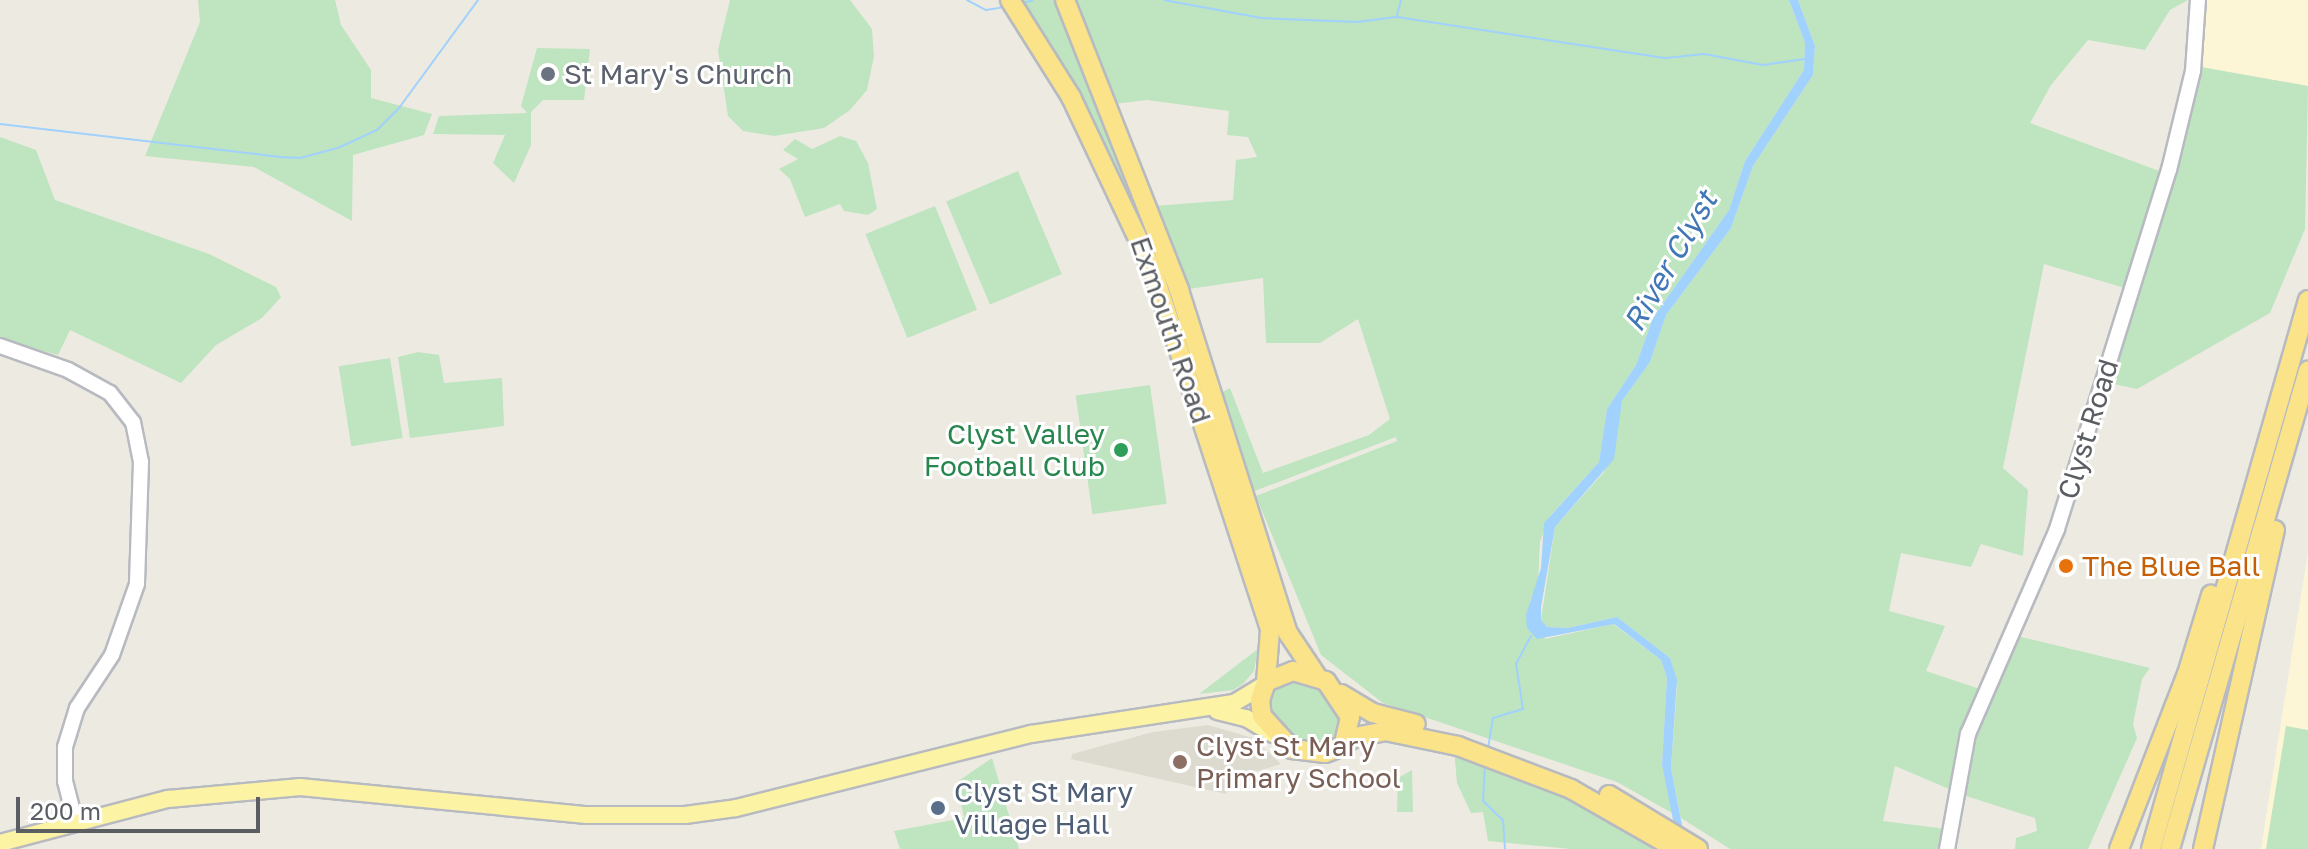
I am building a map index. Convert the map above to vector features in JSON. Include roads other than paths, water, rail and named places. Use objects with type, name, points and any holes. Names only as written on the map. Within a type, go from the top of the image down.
[{"type":"highway","name":"Exmouth Road","points":[[1065,0],[1179,290],[1288,633],[1316,675]]},
{"type":"highway","name":"Exmouth Road","points":[[1015,7],[1103,159],[1157,281],[1270,630],[1265,683]]},
{"type":"highway","points":[[2151,849],[2308,300]]},
{"type":"highway","points":[[2170,849],[2306,377]]},
{"type":"highway","points":[[2203,849],[2303,411],[2306,377]]},
{"type":"highway","points":[[2119,849],[2182,688],[2248,471],[2284,385]]},
{"type":"highway","points":[[1482,748],[1396,731],[1368,733],[1331,751],[1307,754],[1274,735],[1260,710],[1265,683],[1293,671],[1316,675],[1373,713],[1482,748],[1509,757],[1659,830],[1689,848]]},
{"type":"highway","points":[[1332,687],[1350,717],[1344,743]]},
{"type":"main road","points":[[0,843],[75,820],[184,796],[300,787],[587,815],[685,815],[736,808],[1031,734],[1204,710],[1234,703],[1265,683]]},
{"type":"main road","points":[[1204,710],[1235,714],[1274,735]]},
{"type":"street","name":"Clyst Road","points":[[1947,849],[1968,734],[2057,529],[2169,170],[2193,71],[2198,0]]},
{"type":"street","points":[[0,346],[68,370],[110,393],[133,422],[141,462],[137,584],[112,655],[77,708],[65,747],[75,820]]},
{"type":"water","points":[[1789,0],[1798,0],[1815,46],[1813,75],[1753,166],[1731,228],[1666,315],[1650,362],[1622,401],[1614,459],[1555,527],[1541,607],[1541,620],[1547,627],[1568,628],[1617,617],[1670,658],[1677,680],[1671,768],[1683,830],[1674,825],[1662,765],[1667,678],[1661,660],[1614,624],[1537,639],[1527,628],[1526,615],[1541,568],[1544,523],[1599,462],[1607,409],[1636,365],[1653,318],[1729,210],[1745,161],[1804,70],[1805,43]]},
{"type":"waterway","points":[[0,124],[300,158],[338,148],[377,130],[399,108],[478,0]]},
{"type":"waterway","points":[[967,0],[986,10],[1006,7]]},
{"type":"waterway","points":[[1024,3],[1033,0]]},
{"type":"waterway","points":[[1164,0],[1261,18],[1357,22],[1397,17],[1666,58],[1704,54],[1763,65],[1805,59]]},
{"type":"waterway","points":[[1397,15],[1401,0]]},
{"type":"waterway","points":[[1488,749],[1493,718],[1523,709],[1516,664],[1531,636]]},
{"type":"waterway","points":[[1485,763],[1483,801],[1503,820],[1505,849]]},
{"type":"place","name":"St Mary's Church","points":[[548,74]]},
{"type":"place","name":"Clyst Valley Football Club","points":[[1121,450]]},
{"type":"place","name":"The Blue Ball","points":[[2066,566]]},
{"type":"place","name":"Clyst St Mary Primary School","points":[[1180,762]]},
{"type":"place","name":"Clyst St Mary Village Hall","points":[[938,808]]},
{"type":"water label","name":"River Clyst","points":[[1670,261]]}]
